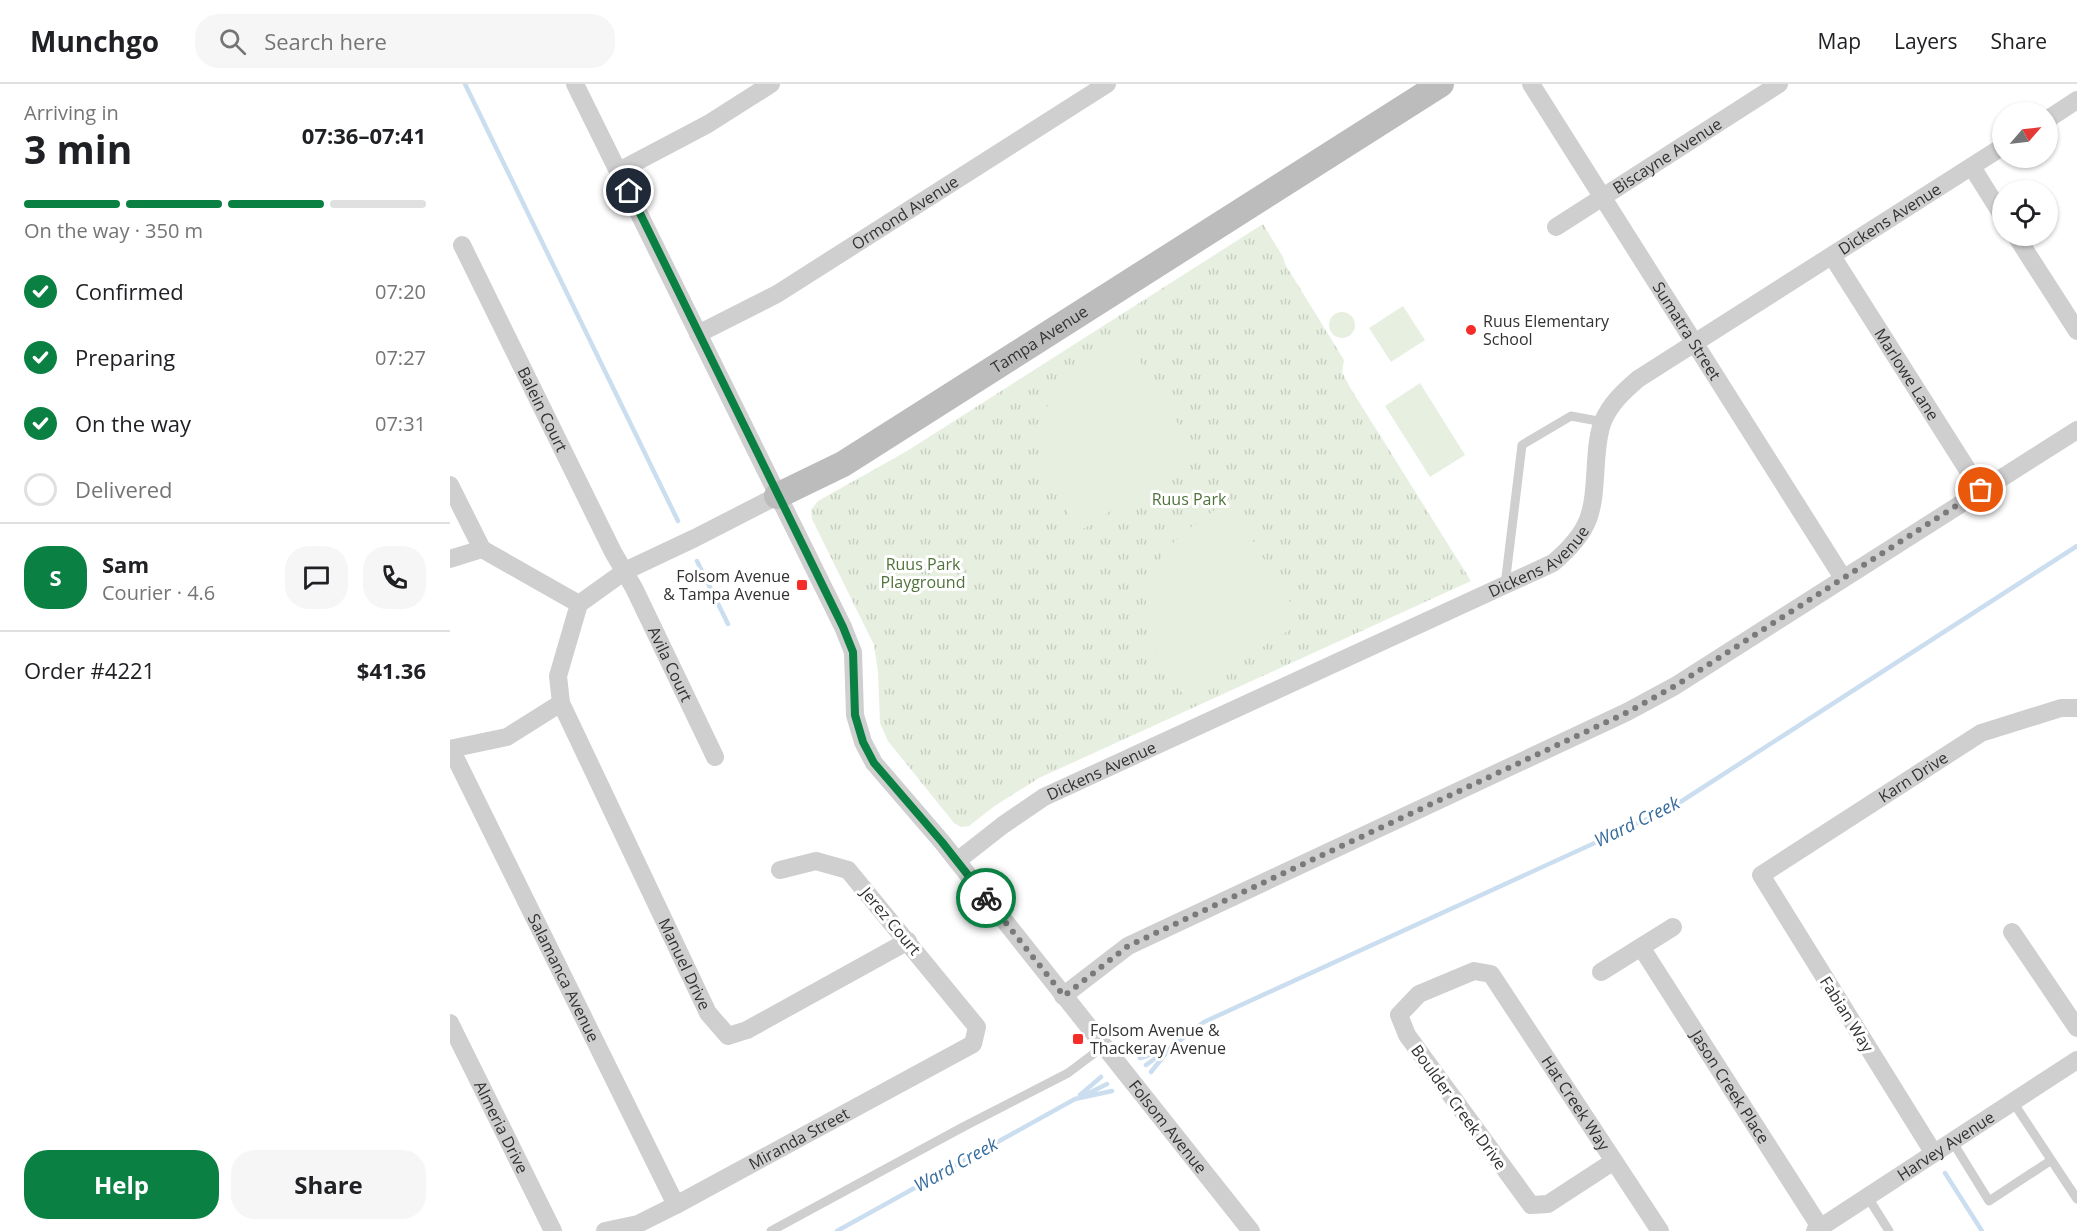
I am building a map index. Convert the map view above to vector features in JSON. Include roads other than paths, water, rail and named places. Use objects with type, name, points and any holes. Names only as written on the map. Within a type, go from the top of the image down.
[{"type":"street","name":"Folsom Avenue","points":[[575,84],[843,627],[853,652],[855,715],[863,742],[874,763],[957,861],[1104,1046],[1244,1228]]},
{"type":"street","points":[[619,171],[708,124],[771,84]]},
{"type":"street","name":"Ormond Avenue","points":[[698,334],[777,294],[1107,84]]},
{"type":"street","name":"Tampa Avenue","points":[[579,604],[625,571],[852,459],[1441,84]]},
{"type":"street","name":"Sumatra Street","points":[[1531,84],[1843,578]]},
{"type":"street","name":"Biscayne Avenue","points":[[1556,227],[1779,84]]},
{"type":"street","points":[[2058,112],[2077,100]]},
{"type":"street","name":"Dickens Avenue","points":[[957,861],[1044,797],[1553,563],[1573,546],[1586,527],[1594,501],[1597,443],[1603,422],[1616,398],[1638,379],[1992,154]]},
{"type":"street","points":[[1972,167],[1992,199]]},
{"type":"street","name":"Balein Court","points":[[462,245],[613,552],[625,571]]},
{"type":"street","points":[[2022,246],[2077,331]]},
{"type":"street","name":"Marlowe Lane","points":[[1832,256],[1981,490]]},
{"type":"street","points":[[1064,996],[1128,946],[1628,712],[1675,686],[2077,430]]},
{"type":"street","points":[[450,484],[482,549],[579,604],[558,676],[561,703],[507,737],[451,749]]},
{"type":"street","points":[[450,559],[482,549]]},
{"type":"street","name":"Avila Court","points":[[625,571],[715,757]]},
{"type":"street","name":"Manuel Drive","points":[[561,703],[708,1013],[728,1036],[747,1030],[908,941]]},
{"type":"street","name":"Karn Drive","points":[[1761,875],[1981,733],[2061,708],[2077,708]]},
{"type":"street","name":"Salamanca Avenue","points":[[451,749],[676,1205]]},
{"type":"street","name":"Jerez Court","points":[[780,870],[816,861],[848,870],[977,1027]]},
{"type":"street","name":"Fabian Way","points":[[1761,875],[1933,1152]]},
{"type":"street","points":[[1601,972],[1673,927]]},
{"type":"street","points":[[2012,932],[2077,1028]]},
{"type":"street","name":"Jason Creek Place","points":[[1641,947],[1817,1229]]},
{"type":"street","name":"Boulder Creek Drive","points":[[1491,975],[1474,971],[1419,994],[1399,1015],[1407,1035],[1531,1205],[1548,1204],[1614,1161]]},
{"type":"street","name":"Hat Creek Way","points":[[1491,975],[1660,1231]]},
{"type":"street","name":"Almeria Drive","points":[[450,1023],[553,1231]]},
{"type":"street","name":"Miranda Street","points":[[605,1231],[638,1224],[676,1205],[973,1044],[977,1027]]},
{"type":"street","name":"Harvey Avenue","points":[[1817,1229],[2077,1060]]},
{"type":"lane","points":[[1505,587],[1522,445],[1571,416],[1603,422]]},
{"type":"lane","points":[[771,1231],[953,1132],[1068,1073],[1104,1046]]},
{"type":"lane","points":[[2013,1102],[2077,1199]]},
{"type":"lane","points":[[1952,1141],[1989,1201],[2050,1161]]},
{"type":"lane","points":[[1867,1196],[1881,1227],[1889,1231]]},
{"type":"waterway","points":[[465,84],[678,521]]},
{"type":"waterway","name":"Ward Creek","points":[[1151,1072],[1170,1048],[1204,1022],[1671,808],[2077,546]]},
{"type":"waterway","points":[[697,561],[728,624]]},
{"type":"waterway","name":"Ward Creek","points":[[1140,1058],[1170,1048]]},
{"type":"waterway","name":"Ward Creek","points":[[1146,1065],[1165,1051]]},
{"type":"waterway","name":"Ward Creek","points":[[1080,1095],[1101,1077]]},
{"type":"waterway","name":"Ward Creek","points":[[1083,1096],[1107,1084]]},
{"type":"waterway","name":"Ward Creek","points":[[837,1231],[1075,1099],[1112,1091]]},
{"type":"waterway","points":[[1945,1173],[1982,1231]]},
{"type":"place","name":"Ruus Elementary School","points":[[1471,330]]},
{"type":"place","name":"Folsom Avenue & Tampa Avenue","points":[[802,585]]},
{"type":"place","name":"Folsom Avenue & Thackeray Avenue","points":[[1078,1039]]},
{"type":"park label","name":"Ruus Park","points":[[1189,499]]},
{"type":"park label","name":"Ruus Park Playground","points":[[923,573]]}]
